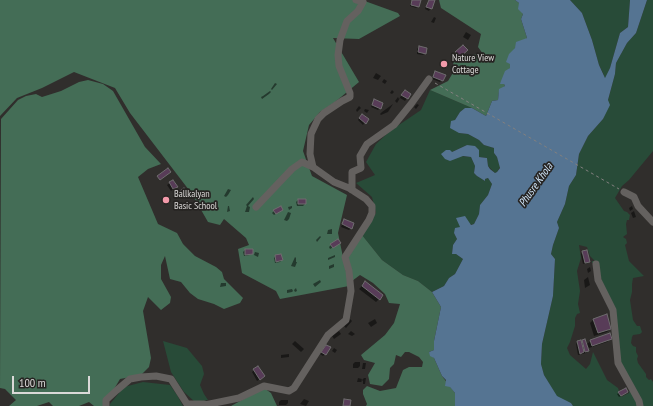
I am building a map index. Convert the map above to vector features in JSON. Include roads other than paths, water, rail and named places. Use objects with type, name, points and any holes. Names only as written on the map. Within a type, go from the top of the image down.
[{"type":"street","points":[[313,167],[310,154],[311,134],[315,126],[324,113],[350,97],[350,93],[339,66],[338,55],[340,40],[347,21],[358,11],[363,2],[356,0]]},
{"type":"street","points":[[352,190],[352,172],[361,168],[360,156],[367,144],[394,125],[429,79]]},
{"type":"street","points":[[106,406],[106,400],[130,379],[141,377],[156,376],[171,379],[187,404],[203,405],[239,398],[264,386],[289,391],[294,388],[328,335],[346,320],[351,291],[349,271],[345,257],[369,220],[372,212],[372,206],[366,199],[352,190],[334,182],[313,167],[302,162],[292,169],[256,207]]},
{"type":"street","points":[[624,192],[634,197],[638,206],[653,222]]},
{"type":"street","points":[[596,264],[598,280],[613,310],[618,363],[640,406]]},
{"type":"water","name":"Phusre Khola","points":[[515,0],[570,0],[582,13],[599,65],[605,78],[610,68],[620,33],[628,27],[630,0],[647,0],[636,33],[627,43],[616,63],[615,74],[608,100],[610,105],[603,119],[588,136],[579,154],[576,175],[569,186],[565,204],[557,222],[559,228],[551,254],[555,259],[553,296],[542,344],[541,364],[544,375],[557,396],[571,403],[573,406],[455,406],[455,393],[450,387],[445,386],[446,380],[442,376],[434,358],[430,356],[429,352],[434,350],[434,341],[441,307],[432,292],[444,286],[449,278],[455,274],[463,259],[456,254],[452,254],[453,245],[457,239],[454,233],[455,228],[460,227],[456,218],[465,216],[471,225],[474,224],[479,214],[480,205],[488,195],[492,184],[488,178],[485,179],[485,181],[474,173],[475,166],[471,157],[463,156],[450,161],[445,159],[441,154],[446,150],[450,150],[452,152],[467,145],[475,146],[479,150],[479,157],[487,158],[490,169],[495,173],[500,168],[497,157],[494,153],[494,148],[484,145],[479,140],[468,134],[459,133],[450,128],[451,121],[455,120],[460,112],[465,108],[472,108],[486,116],[492,101],[498,100],[499,89],[505,86],[504,84],[500,84],[501,81],[505,71],[510,68],[510,64],[506,62],[509,54],[515,48],[516,42],[527,38],[521,19],[523,14],[518,9],[519,3]]},
{"type":"place","name":"Nature View Cottage","points":[[444,64]]},
{"type":"place","name":"Ballkalyan Basic School","points":[[166,200]]}]
